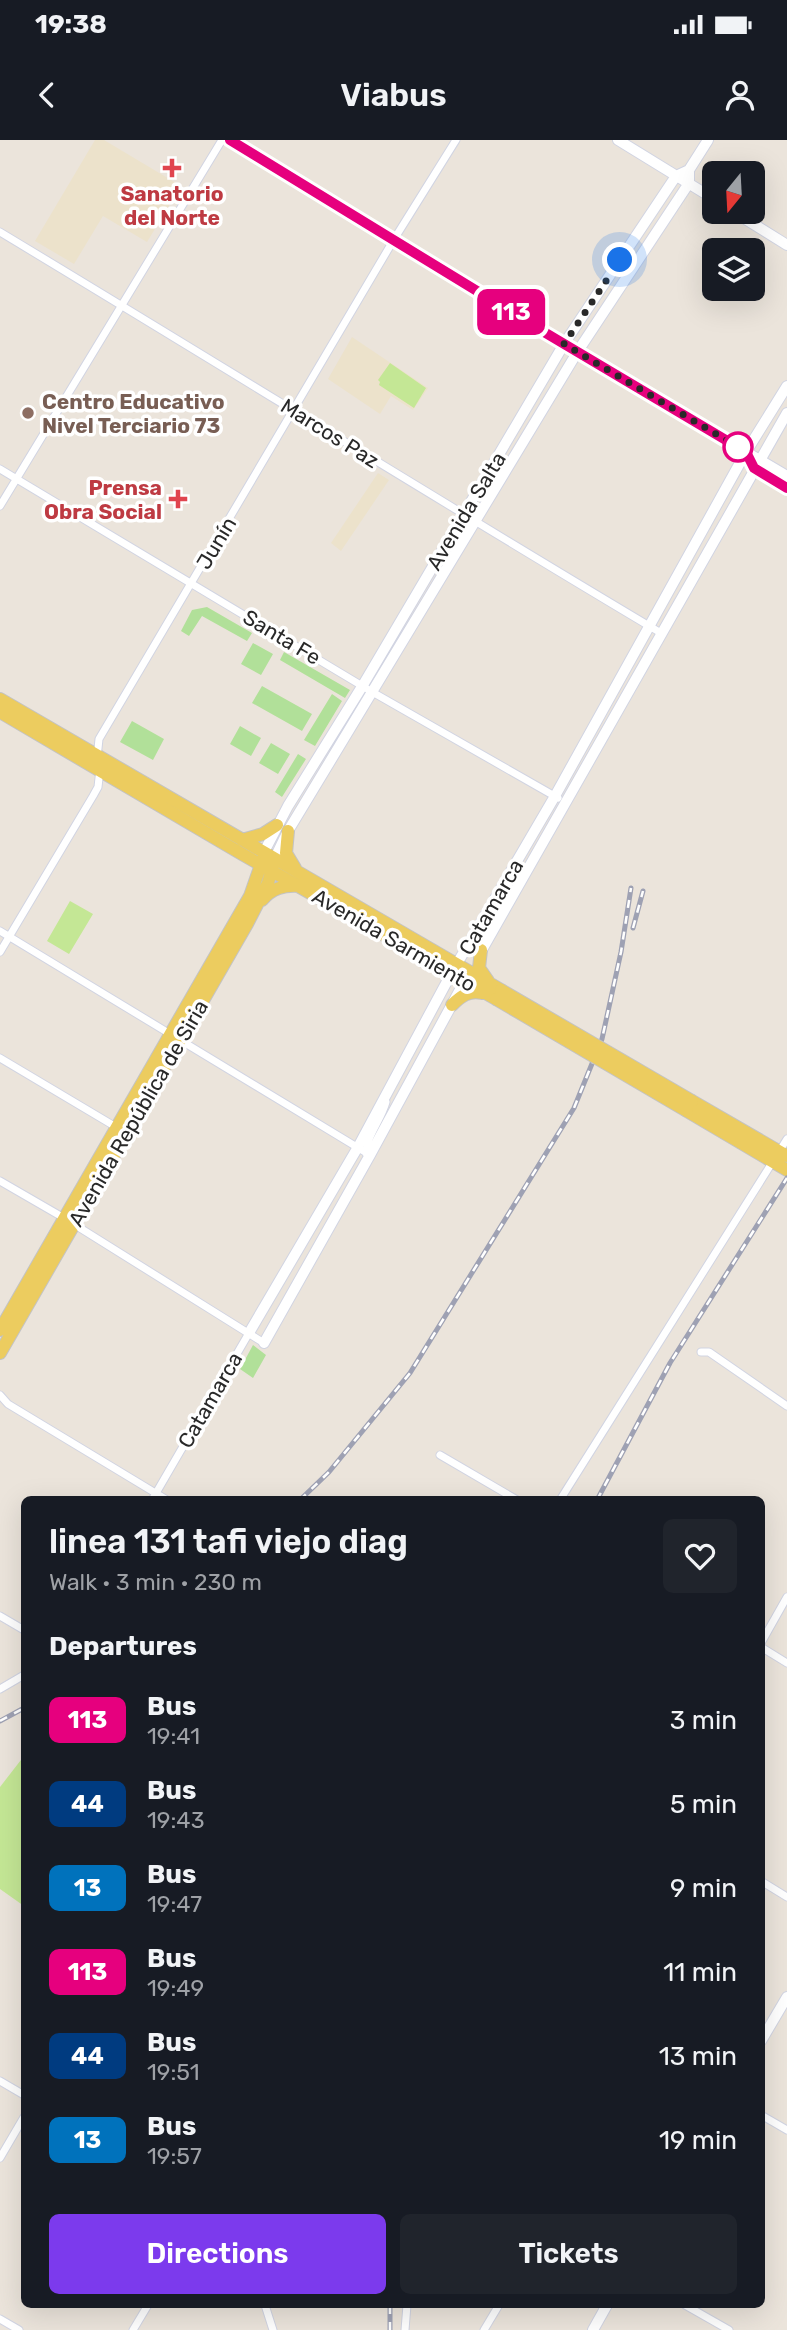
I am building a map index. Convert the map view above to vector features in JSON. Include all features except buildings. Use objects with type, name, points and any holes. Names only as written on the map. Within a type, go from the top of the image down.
[{"type":"main road","points":[[618,140],[702,192]]},
{"type":"main road","name":"Avenida Salta","points":[[283,828],[374,692],[578,351],[688,183],[689,170],[708,140]]},
{"type":"main road","points":[[676,176],[689,170]]},
{"type":"main road","name":"Avenida Salta","points":[[266,868],[269,855],[283,828],[363,685],[564,344],[676,176]]},
{"type":"main road","points":[[753,224],[787,245]]},
{"type":"main road","name":"Catamarca","points":[[249,1334],[365,1152],[452,1005],[649,626],[746,452],[787,386]]},
{"type":"main road","name":"Catamarca","points":[[264,1343],[365,1152],[391,1083],[454,969],[661,633],[787,413]]},
{"type":"main road","points":[[746,452],[787,488]]},
{"type":"main road","points":[[757,464],[787,476]]},
{"type":"main road","name":"Avenida Sarmiento","points":[[0,699],[269,855],[301,881],[779,1156],[787,1170]]},
{"type":"main road","name":"Avenida Sarmiento","points":[[0,712],[266,868],[301,881]]},
{"type":"main road","points":[[242,839],[283,828],[286,853],[301,881],[273,890],[253,901],[252,870],[242,854]]},
{"type":"main road","name":"Avenida República de Siria","points":[[0,1330],[69,1221],[175,1038],[253,901],[266,868]]},
{"type":"main road","points":[[481,950],[479,968],[494,992]]},
{"type":"main road","points":[[452,1005],[471,992],[494,992]]},
{"type":"main road","name":"Avenida República de Siria","points":[[0,1353],[116,1127],[175,1038]]},
{"type":"main road","points":[[765,2034],[787,1997]]},
{"type":"main road","points":[[593,2330],[605,2308]]},
{"type":"street","points":[[0,506],[222,140]]},
{"type":"street","points":[[230,140],[746,452]]},
{"type":"street","name":"Junín","points":[[96,754],[99,739],[393,241],[456,140]]},
{"type":"street","name":"Marcos Paz","points":[[0,232],[463,516],[661,633]]},
{"type":"street","name":"Santa Fe","points":[[0,469],[374,692],[560,799]]},
{"type":"street","points":[[0,951],[98,787],[100,769],[96,754]]},
{"type":"street","points":[[0,931],[365,1152]]},
{"type":"street","points":[[0,1058],[116,1127]]},
{"type":"street","points":[[563,1496],[779,1156],[787,1139]]},
{"type":"street","points":[[0,1181],[264,1343]]},
{"type":"street","name":"Catamarca","points":[[154,1496],[249,1334]]},
{"type":"street","points":[[701,1352],[709,1352],[787,1406]]},
{"type":"street","points":[[0,1395],[8,1404],[154,1496]]},
{"type":"street","points":[[440,1455],[510,1496]]},
{"type":"street","points":[[765,1638],[787,1597]]},
{"type":"street","points":[[0,1616],[21,1628]]},
{"type":"street","points":[[765,1648],[787,1663]]},
{"type":"street","points":[[0,1689],[21,1677]]},
{"type":"street","points":[[765,1883],[787,1896]]},
{"type":"street","points":[[0,2081],[21,2093]]},
{"type":"street","points":[[765,2117],[787,2130]]},
{"type":"street","points":[[0,2158],[21,2121]]},
{"type":"street","points":[[133,2330],[146,2308]]},
{"type":"street","points":[[266,2308],[273,2330]]},
{"type":"street","points":[[405,2330],[407,2308]]},
{"type":"street","points":[[484,2330],[497,2308]]},
{"type":"street","points":[[690,2308],[729,2330]]},
{"type":"street","points":[[0,2319],[19,2330]]},
{"type":"shaded area","points":[[95,140],[104,140],[181,186],[147,242],[103,216],[74,264],[35,241]]},
{"type":"shaded area","points":[[352,337],[428,388],[413,410],[391,396],[380,414],[328,379]]},
{"type":"shaded area","points":[[378,473],[389,480],[341,551],[331,543]]},
{"type":"green space","points":[[390,363],[426,388],[414,408],[379,385],[378,380]]},
{"type":"green space","points":[[207,607],[252,633],[247,641],[202,616],[189,636],[181,631],[192,610]]},
{"type":"green space","points":[[253,643],[273,654],[261,675],[241,664]]},
{"type":"green space","points":[[284,652],[350,690],[345,698],[280,660]]},
{"type":"green space","points":[[262,686],[312,714],[302,731],[252,703]]},
{"type":"green space","points":[[332,694],[342,701],[315,746],[304,740]]},
{"type":"green space","points":[[132,721],[164,739],[153,760],[120,742]]},
{"type":"green space","points":[[240,726],[261,738],[251,756],[230,744]]},
{"type":"green space","points":[[271,743],[290,754],[278,774],[259,763]]},
{"type":"green space","points":[[298,754],[306,759],[282,797],[275,792]]},
{"type":"green space","points":[[70,901],[93,914],[69,954],[47,941]]},
{"type":"green space","points":[[253,1345],[266,1355],[253,1378],[240,1369]]},
{"type":"green space","points":[[21,1760],[21,1904],[0,1889],[0,1787]]},
{"type":"railway","points":[[304,1496],[329,1472],[410,1373],[574,1108],[602,1039],[621,952],[631,888]]},
{"type":"railway","points":[[633,928],[643,891]]},
{"type":"railway","points":[[599,1496],[670,1363],[787,1178]]},
{"type":"railway","points":[[0,1721],[21,1710]]},
{"type":"railway","points":[[390,2308],[390,2330]]},
{"type":"bus line","name":"113","points":[[230,140],[746,452],[754,468],[787,488]]},
{"type":"place","name":"Sanatorio del Norte","points":[[172,168]]},
{"type":"place","name":"Centro Educativo Nivel Terciario 73","points":[[28,413]]},
{"type":"place","name":"Prensa Obra Social","points":[[178,499]]},
{"type":"route","points":[[620,260],[564,344],[738,447]]}]
